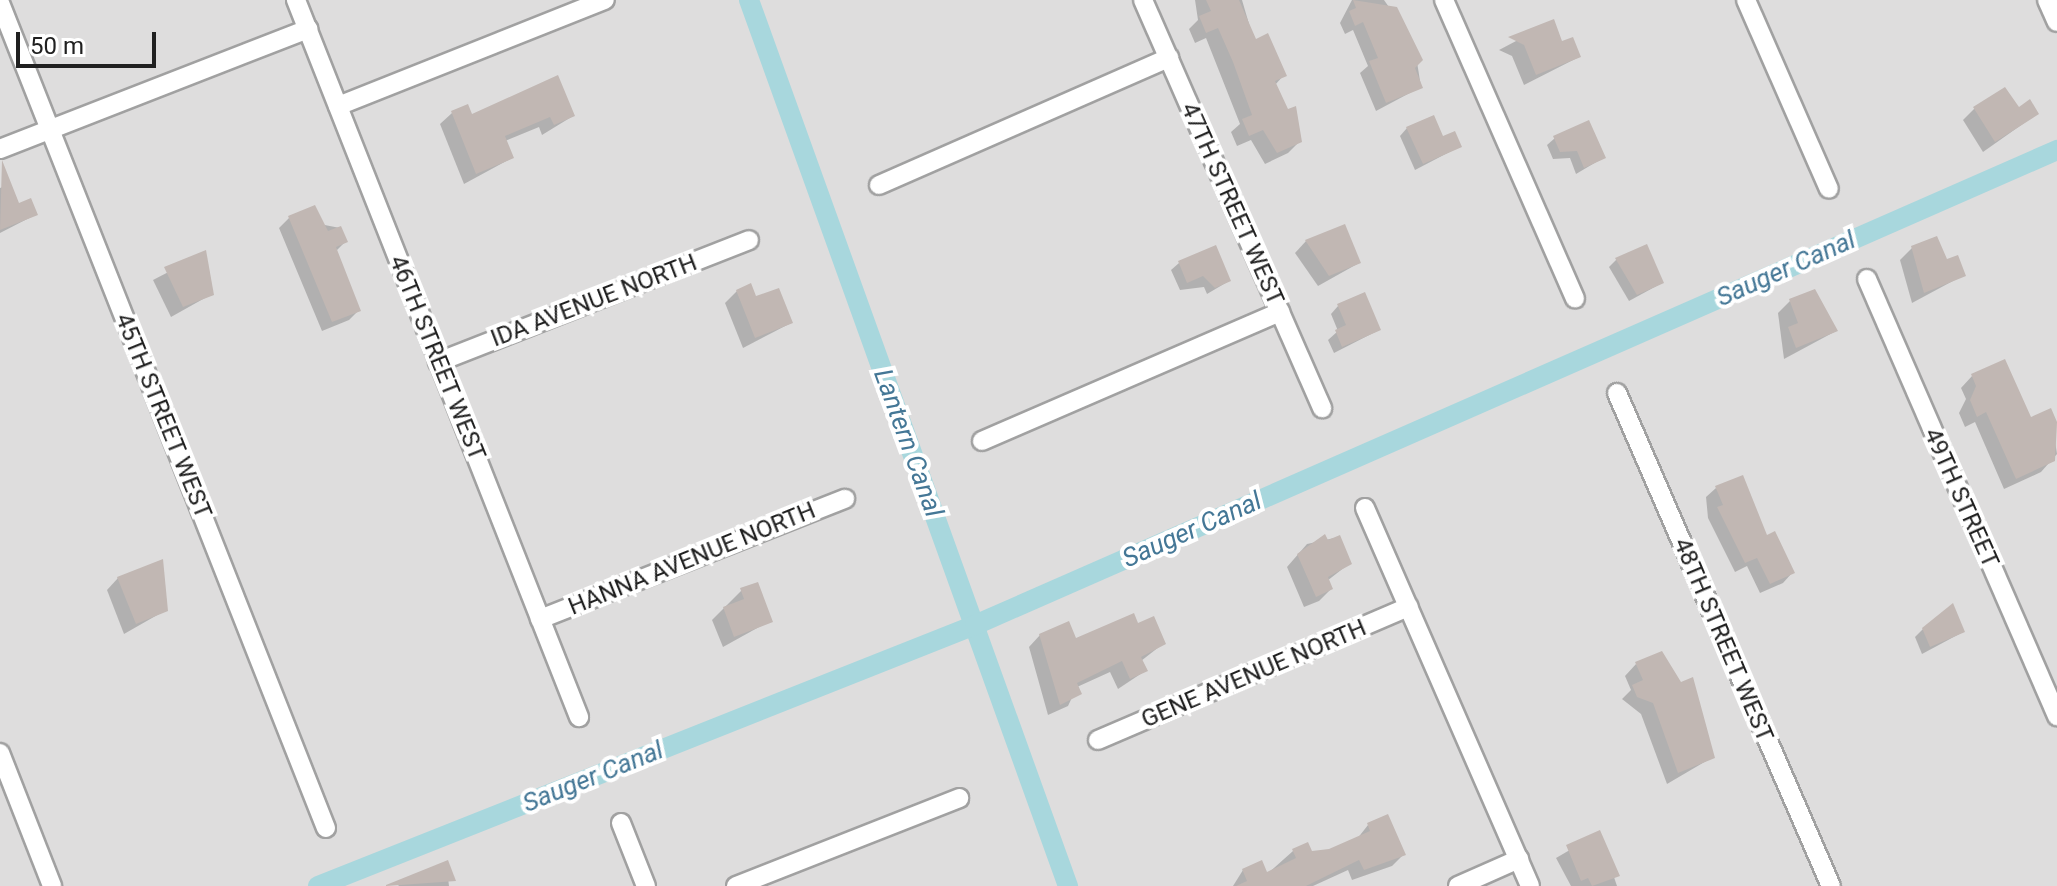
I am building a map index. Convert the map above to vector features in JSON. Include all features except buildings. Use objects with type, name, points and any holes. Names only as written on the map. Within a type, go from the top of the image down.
[{"type":"street","name":"46TH STREET WEST","points":[[296,0],[579,717]]},
{"type":"street","points":[[338,106],[605,0]]},
{"type":"street","name":"47TH STREET WEST","points":[[1143,0],[1322,408]]},
{"type":"street","points":[[1444,0],[1575,299]]},
{"type":"street","points":[[1746,0],[1829,189]]},
{"type":"street","points":[[2047,0],[2057,22]]},
{"type":"street","name":"45TH STREET WEST","points":[[0,3],[326,828]]},
{"type":"street","points":[[0,149],[308,29]]},
{"type":"street","points":[[879,185],[1169,58]]},
{"type":"street","name":"IDA AVENUE NORTH","points":[[438,362],[749,240]]},
{"type":"street","name":"49TH STREET","points":[[1867,279],[2057,717]]},
{"type":"street","points":[[982,441],[1280,312]]},
{"type":"street","name":"48TH STREET WEST","points":[[1617,393],[1831,886]]},
{"type":"street","name":"HANNA AVENUE NORTH","points":[[540,619],[845,499]]},
{"type":"street","points":[[1365,508],[1530,886]]},
{"type":"street","name":"GENE AVENUE NORTH","points":[[1098,740],[1409,607]]},
{"type":"street","points":[[0,753],[52,886]]},
{"type":"street","points":[[736,886],[959,798]]},
{"type":"street","points":[[621,823],[646,886]]},
{"type":"street","points":[[1458,886],[1519,859]]},
{"type":"shaded area","points":[[0,0],[2057,0],[2057,886],[0,886]]},
{"type":"waterway","name":"Lantern Canal","points":[[749,0],[1068,886]]},
{"type":"waterway","name":"Sauger Canal","points":[[318,886],[975,625],[2057,150]]}]
